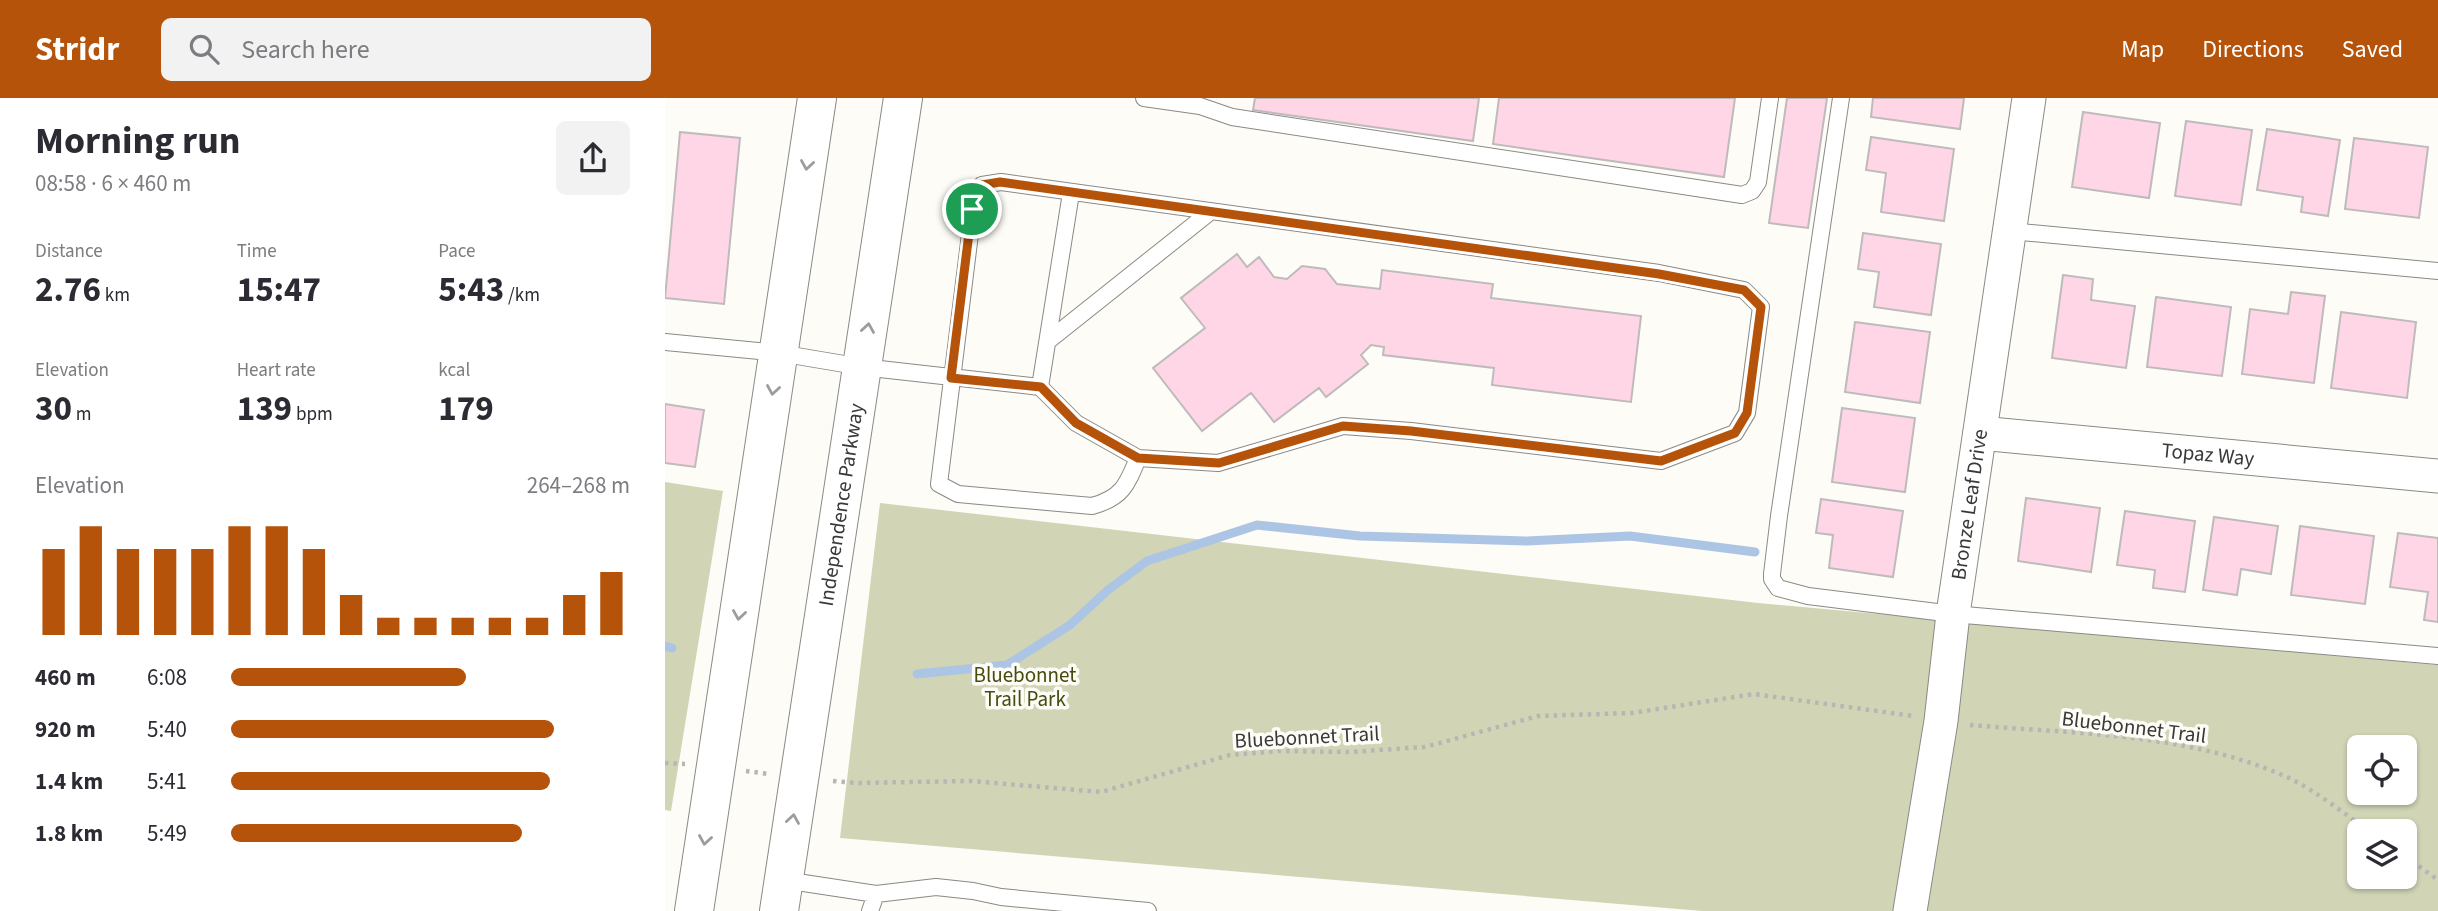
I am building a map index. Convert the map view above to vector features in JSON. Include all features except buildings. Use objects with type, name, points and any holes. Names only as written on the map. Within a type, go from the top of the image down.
[{"type":"main road","points":[[695,911],[817,98]]},
{"type":"main road","name":"Independence Parkway","points":[[782,895],[903,98]]},
{"type":"street","name":"Bronze Leaf Drive","points":[[1910,911],[1941,721],[1953,614],[2029,98]]},
{"type":"street","name":"Topaz Way","points":[[1980,433],[2438,477]]},
{"type":"lane","points":[[1144,98],[1199,106],[1218,105],[1232,117],[1742,195],[1752,191],[1758,182],[1770,98]]},
{"type":"lane","points":[[1841,98],[1772,579],[1779,588],[1808,596],[1953,614],[2438,656]]},
{"type":"lane","points":[[665,342],[779,353],[862,368],[951,378],[1041,387],[1076,423],[1138,458],[1219,463],[1343,426],[1411,431],[1661,461],[1735,433],[1747,413],[1761,307],[1744,290],[1659,274],[1000,182],[982,185],[972,209],[951,378],[939,484],[958,494],[1092,506],[1108,502],[1127,486],[1138,458]]},
{"type":"lane","points":[[1041,387],[1071,193]]},
{"type":"lane","points":[[1048,341],[1210,212]]},
{"type":"lane","points":[[2010,231],[2438,271]]},
{"type":"lane","points":[[782,895],[876,894],[936,887],[1001,897],[1148,911]]},
{"type":"lane","points":[[870,911],[876,894]]},
{"type":"path","name":"Bluebonnet Trail","points":[[716,767],[856,783],[971,781],[1101,792],[1230,755],[1425,747],[1538,716],[1632,713],[1753,694],[1919,717]]},
{"type":"path","name":"Bluebonnet Trail","points":[[1960,724],[2175,743],[2212,752],[2290,779],[2351,819]]},
{"type":"path","points":[[2417,865],[2438,880]]},
{"type":"green space","points":[[665,482],[723,491],[671,811],[665,810]]},
{"type":"green space","name":"Bluebonnet Trail Park","points":[[880,503],[1758,603],[2438,665],[2438,911],[1702,911],[840,838]]},
{"type":"waterway","points":[[917,674],[1007,665],[1070,625],[1108,590],[1147,561],[1257,525],[1360,536],[1527,541],[1630,536],[1755,552]]},
{"type":"waterway","points":[[665,646],[672,648]]},
{"type":"route","points":[[1000,182],[1659,274],[1744,290],[1761,307],[1747,413],[1735,433],[1661,461],[1411,431],[1343,426],[1219,463],[1138,458],[1076,423],[1041,387],[951,378],[972,209],[982,185],[1000,182]]}]
